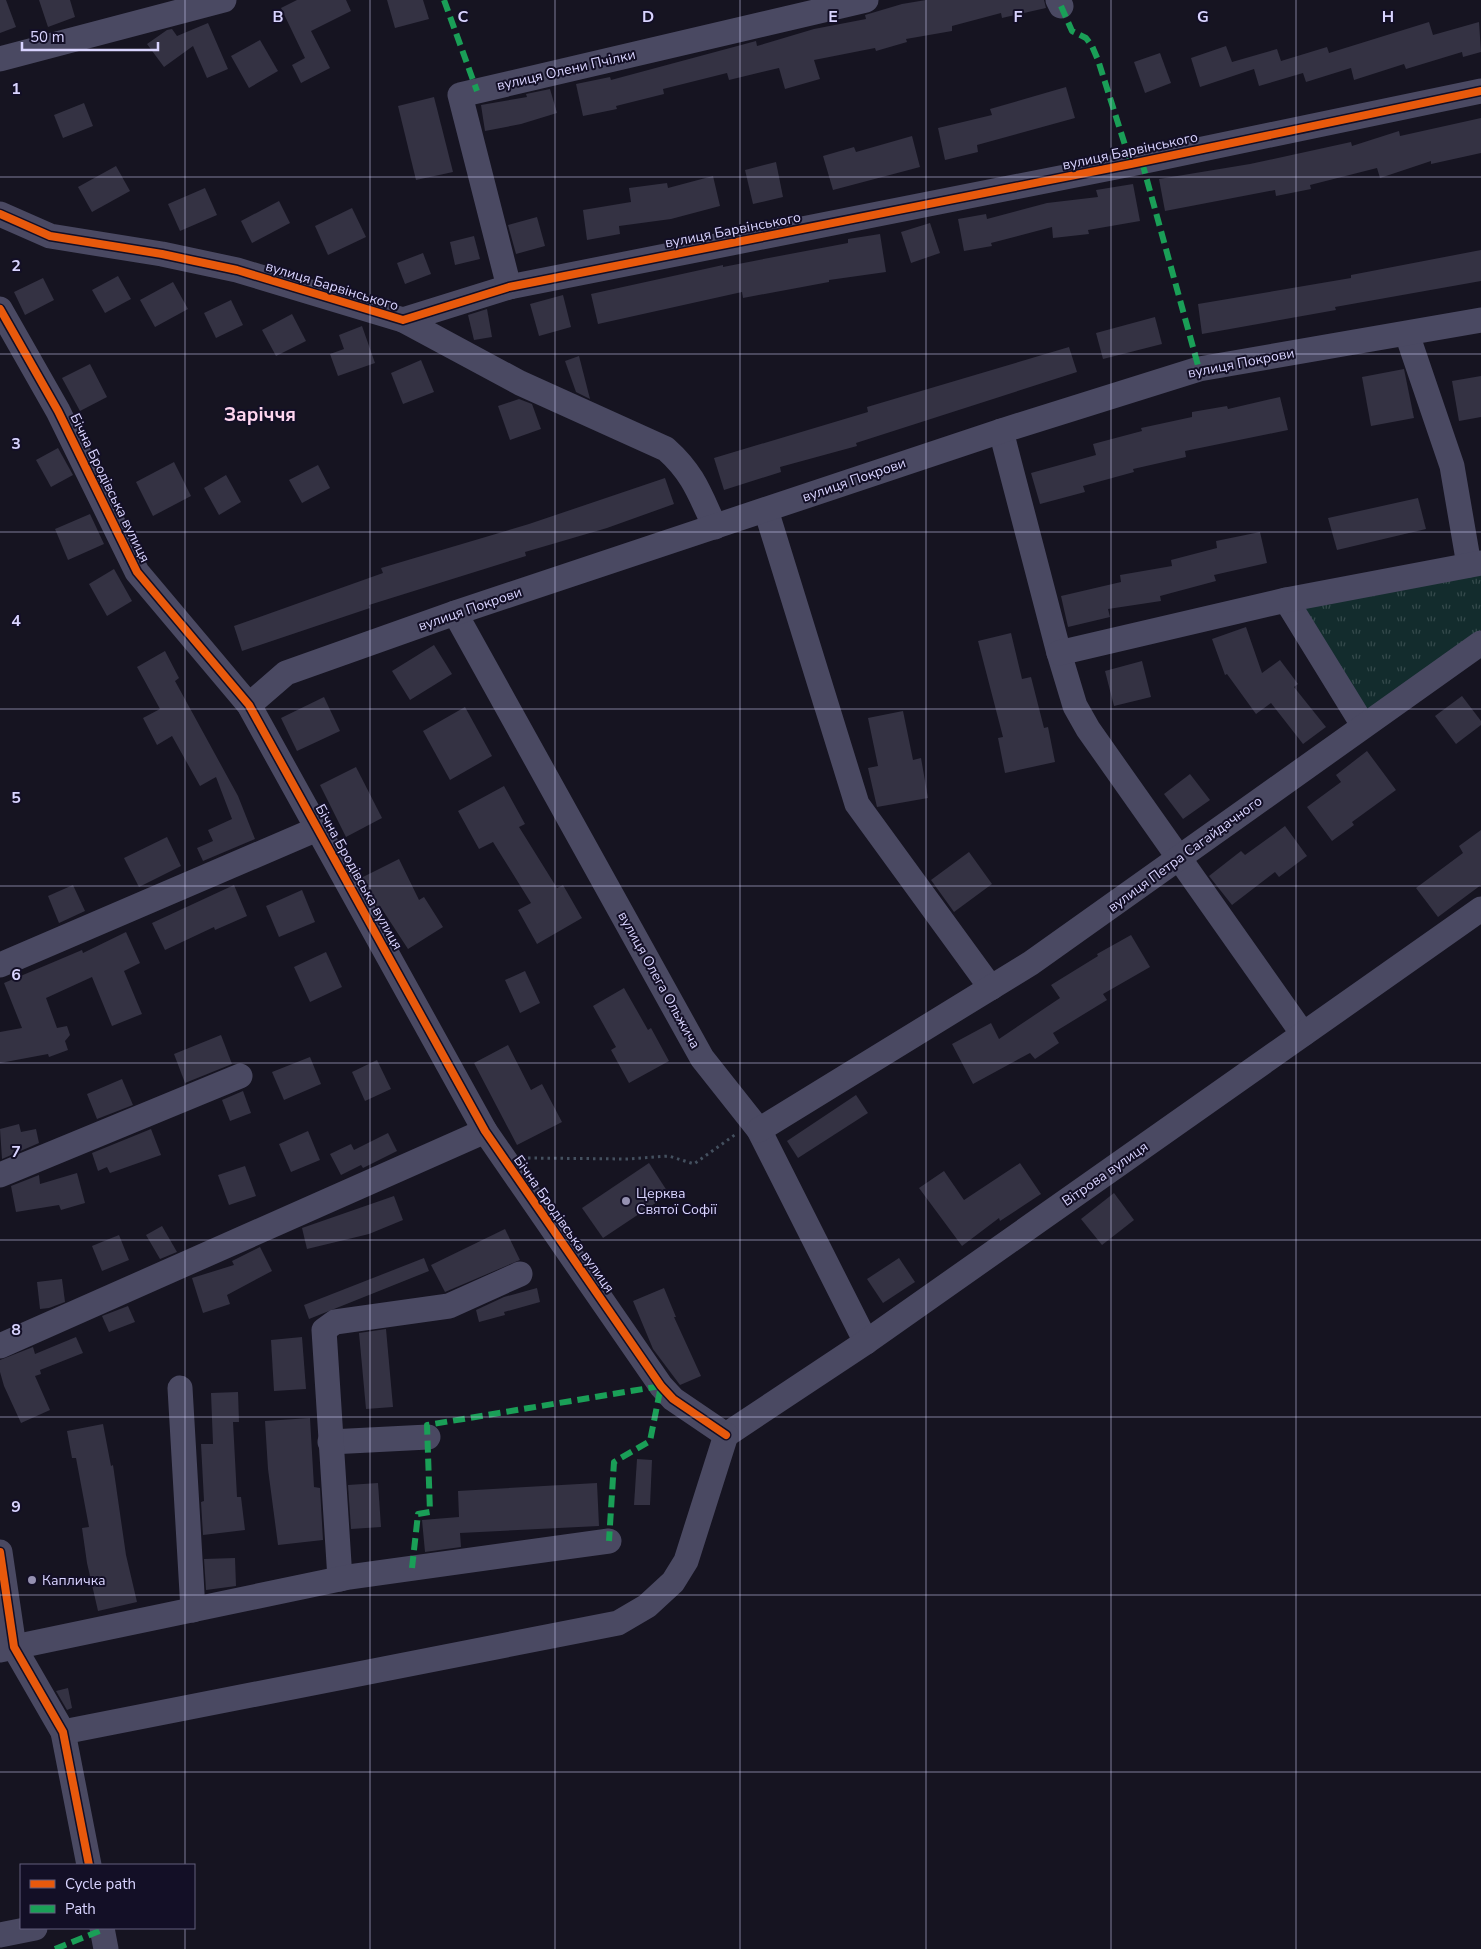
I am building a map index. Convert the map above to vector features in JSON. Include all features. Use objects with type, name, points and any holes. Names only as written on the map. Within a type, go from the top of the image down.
[{"type":"street","points":[[0,59],[224,0]]},
{"type":"street","name":"вулиця Олени Пчілки","points":[[509,287],[460,95],[866,0]]},
{"type":"street","name":"вулиця Барвінського","points":[[0,214],[50,236],[162,254],[237,270],[403,320],[509,287],[1121,166],[1481,91]]},
{"type":"street","name":"Бічна Бродівська вулиця","points":[[0,309],[58,411],[137,572],[249,705],[485,1131],[661,1386],[673,1398],[726,1435]]},
{"type":"street","points":[[403,320],[520,383],[666,449],[684,465],[716,527]]},
{"type":"street","name":"вулиця Покрови","points":[[249,705],[286,673],[455,613],[1001,430],[1199,369],[1481,320]]},
{"type":"street","points":[[1059,653],[1286,600],[1475,564],[1452,466],[1407,334]]},
{"type":"street","points":[[1001,430],[1059,653],[1075,706],[1088,729],[1304,1034]]},
{"type":"street","points":[[766,510],[857,804],[991,988]]},
{"type":"street","points":[[1286,600],[1363,726]]},
{"type":"street","name":"вулиця Олега Ольжича","points":[[455,613],[702,1058],[756,1126],[866,1342]]},
{"type":"street","name":"вулиця Петра Сагайдачного","points":[[756,1126],[883,1056],[1031,963],[1481,643]]},
{"type":"street","points":[[0,965],[318,829]]},
{"type":"street","name":"Вітрова вулиця","points":[[726,1435],[866,1342],[1481,909]]},
{"type":"street","points":[[0,1175],[240,1076]]},
{"type":"street","points":[[0,1346],[485,1131]]},
{"type":"street","points":[[340,1579],[323,1336],[328,1324],[449,1306],[520,1274]]},
{"type":"street","points":[[180,1388],[194,1610]]},
{"type":"street","points":[[63,1732],[618,1623],[647,1606],[673,1582],[686,1561],[726,1435]]},
{"type":"street","points":[[330,1442],[428,1437]]},
{"type":"street","points":[[7,1649],[340,1579],[609,1541]]},
{"type":"street","points":[[0,1552],[7,1649],[63,1732],[90,1864]]},
{"type":"street","points":[[0,1936],[31,1929]]},
{"type":"street","points":[[102,1929],[106,1949]]},
{"type":"path","points":[[504,1158],[626,1159],[669,1156],[694,1164],[756,1126]]},
{"type":"green space","points":[[1481,561],[1481,630],[1364,718],[1286,600]]},
{"type":"building","points":[[0,0],[6,0],[16,27],[0,33]]},
{"type":"building","points":[[39,0],[70,0],[75,17],[48,27]]},
{"type":"building","points":[[297,0],[346,0],[351,11],[311,31],[330,68],[301,83],[292,65],[305,58],[281,8]]},
{"type":"building","points":[[387,0],[423,0],[429,19],[395,28]]},
{"type":"building","points":[[926,0],[1044,0],[1046,8],[1002,18],[1001,13],[952,26],[952,31],[906,39],[907,42],[876,51],[875,48],[814,60],[820,79],[785,89],[779,68],[729,80],[727,73],[663,89],[664,94],[616,106],[617,109],[583,116],[576,84],[610,77],[611,80],[756,41],[757,46],[814,29],[866,19],[865,15],[902,4]]},
{"type":"building","points":[[1429,22],[1433,35],[1479,22],[1481,52],[1463,57],[1462,52],[1406,69],[1404,64],[1354,80],[1351,68],[1306,82],[1303,73],[1259,86],[1254,69],[1200,87],[1191,58],[1226,46],[1232,62],[1277,49],[1281,61],[1327,47],[1329,53]]},
{"type":"building","points":[[208,23],[228,69],[207,78],[193,46],[164,67],[147,44],[167,30],[172,29],[177,36]]},
{"type":"building","points":[[260,40],[278,71],[249,88],[231,56]]},
{"type":"building","points":[[1160,53],[1171,83],[1145,93],[1134,62]]},
{"type":"building","points":[[1066,87],[1075,118],[977,145],[978,152],[945,160],[938,128],[992,115],[990,109]]},
{"type":"building","points":[[550,89],[557,113],[521,124],[485,131],[481,105],[527,97],[526,94]]},
{"type":"building","points":[[434,97],[453,172],[416,180],[398,106]]},
{"type":"building","points":[[84,103],[93,126],[63,138],[54,115]]},
{"type":"building","points":[[1481,118],[1481,153],[1431,164],[1431,161],[1380,178],[1377,168],[1310,185],[1311,189],[1276,196],[1275,190],[1165,211],[1159,179],[1250,164],[1351,142],[1352,146],[1399,131],[1400,136]]},
{"type":"building","points":[[912,136],[920,167],[833,190],[823,156],[854,147],[856,152]]},
{"type":"building","points":[[776,162],[783,197],[753,204],[745,170]]},
{"type":"building","points":[[116,166],[130,191],[92,212],[78,187]]},
{"type":"building","points":[[713,176],[720,206],[671,219],[619,226],[620,234],[587,240],[583,210],[631,202],[629,188],[667,183],[668,188]]},
{"type":"building","points":[[1133,184],[1140,221],[1088,230],[1089,234],[1053,238],[1052,227],[991,243],[992,246],[964,251],[958,219],[986,214],[987,219],[1047,203],[1098,197],[1096,190]]},
{"type":"building","points":[[205,188],[217,215],[180,231],[168,204]]},
{"type":"building","points":[[279,201],[290,223],[252,243],[241,221]]},
{"type":"building","points":[[352,208],[366,237],[328,255],[315,226]]},
{"type":"building","points":[[537,217],[545,246],[516,254],[508,225]]},
{"type":"building","points":[[930,223],[940,253],[911,263],[901,232]]},
{"type":"building","points":[[880,234],[886,272],[829,280],[829,282],[743,298],[742,292],[598,324],[591,294],[723,265],[723,267],[848,243],[848,239]]},
{"type":"building","points":[[474,236],[480,259],[455,265],[450,242]]},
{"type":"building","points":[[1481,250],[1481,281],[1335,307],[1336,310],[1202,334],[1198,304],[1351,278],[1351,275]]},
{"type":"building","points":[[423,253],[431,274],[405,284],[397,263]]},
{"type":"building","points":[[118,276],[131,299],[105,313],[92,290]]},
{"type":"building","points":[[43,278],[54,300],[25,315],[14,292]]},
{"type":"building","points":[[173,282],[188,309],[155,327],[140,300]]},
{"type":"building","points":[[563,295],[571,327],[539,336],[530,304]]},
{"type":"building","points":[[231,300],[243,325],[216,338],[204,313]]},
{"type":"building","points":[[487,309],[492,337],[474,340],[468,315]]},
{"type":"building","points":[[292,314],[306,341],[276,356],[262,330]]},
{"type":"building","points":[[1155,317],[1162,344],[1103,359],[1096,333]]},
{"type":"building","points":[[362,326],[375,363],[338,376],[330,354],[344,349],[339,335]]},
{"type":"building","points":[[1069,347],[1077,372],[856,443],[857,446],[780,467],[781,472],[724,490],[714,458],[868,412],[867,407]]},
{"type":"building","points":[[579,356],[590,399],[576,392],[565,361]]},
{"type":"building","points":[[421,360],[434,392],[403,404],[391,373]]},
{"type":"building","points":[[90,364],[107,397],[80,411],[62,378]]},
{"type":"building","points":[[1404,369],[1414,418],[1371,426],[1362,377]]},
{"type":"building","points":[[1481,376],[1481,417],[1459,421],[1452,381]]},
{"type":"building","points":[[1280,397],[1288,430],[1185,451],[1186,457],[1133,469],[1134,472],[1083,486],[1085,492],[1040,504],[1031,473],[1096,455],[1093,444],[1142,431],[1141,428],[1192,417],[1192,412],[1227,406],[1228,409]]},
{"type":"building","points":[[519,399],[532,404],[541,429],[510,440],[498,406]]},
{"type":"building","points":[[58,448],[73,475],[51,487],[36,460]]},
{"type":"building","points":[[174,462],[191,496],[153,516],[136,482]]},
{"type":"building","points":[[318,465],[330,488],[302,503],[289,480]]},
{"type":"building","points":[[226,475],[241,502],[219,515],[204,488]]},
{"type":"building","points":[[665,478],[674,504],[607,528],[525,552],[526,556],[369,605],[370,608],[242,651],[234,626],[383,573],[381,568],[529,524]]},
{"type":"building","points":[[1418,498],[1426,529],[1337,550],[1328,518]]},
{"type":"building","points":[[90,514],[104,544],[68,560],[55,529]]},
{"type":"building","points":[[1260,532],[1267,563],[1214,575],[1216,581],[1160,596],[1161,601],[1108,609],[1110,617],[1068,627],[1061,596],[1121,582],[1120,575],[1172,566],[1171,560],[1217,548],[1216,541]]},
{"type":"building","points":[[114,569],[132,601],[107,616],[89,584]]},
{"type":"building","points":[[1246,627],[1262,673],[1280,660],[1298,684],[1294,687],[1326,727],[1303,744],[1271,703],[1256,714],[1227,674],[1225,675],[1212,639]]},
{"type":"building","points":[[1011,633],[1022,679],[1031,677],[1044,728],[1048,727],[1055,762],[1005,773],[998,738],[1003,737],[978,641]]},
{"type":"building","points":[[434,645],[452,674],[410,700],[392,671]]},
{"type":"building","points":[[165,651],[179,678],[175,681],[238,796],[255,839],[203,861],[197,848],[213,841],[208,830],[232,819],[216,777],[200,786],[172,736],[157,745],[143,718],[160,709],[137,667]]},
{"type":"building","points":[[1142,661],[1151,697],[1114,706],[1105,671]]},
{"type":"building","points":[[1462,696],[1481,721],[1481,725],[1456,744],[1435,716]]},
{"type":"building","points":[[324,697],[340,731],[297,751],[281,718]]},
{"type":"building","points":[[465,707],[492,756],[450,780],[423,731]]},
{"type":"building","points":[[903,711],[913,760],[921,758],[928,798],[877,807],[868,768],[878,766],[868,718]]},
{"type":"building","points":[[1367,751],[1396,790],[1352,822],[1354,825],[1332,841],[1307,807],[1341,782],[1336,775]]},
{"type":"building","points":[[356,767],[382,818],[346,837],[320,785]]},
{"type":"building","points":[[1190,774],[1210,800],[1183,819],[1164,794]]},
{"type":"building","points":[[504,786],[525,824],[519,827],[557,888],[563,885],[582,918],[537,944],[518,910],[531,903],[493,842],[479,849],[458,811]]},
{"type":"building","points":[[1285,826],[1307,856],[1279,877],[1275,872],[1232,905],[1209,876],[1241,851],[1245,855]]},
{"type":"building","points":[[1481,830],[1481,885],[1438,917],[1416,888],[1463,853],[1459,846]]},
{"type":"building","points":[[167,837],[181,866],[139,887],[124,858]]},
{"type":"building","points":[[969,852],[992,884],[954,912],[931,880]]},
{"type":"building","points":[[399,859],[419,900],[424,897],[443,927],[408,949],[380,906],[377,907],[361,878]]},
{"type":"building","points":[[73,885],[85,911],[59,923],[48,896]]},
{"type":"building","points":[[234,885],[247,916],[215,930],[214,927],[165,950],[152,923]]},
{"type":"building","points":[[302,890],[315,922],[279,937],[266,906]]},
{"type":"building","points":[[126,932],[140,963],[124,971],[142,1014],[112,1026],[92,977],[46,998],[57,1028],[67,1026],[70,1035],[65,1041],[68,1050],[49,1057],[48,1054],[0,1063],[0,1032],[22,1028],[4,983],[82,950],[83,953]]},
{"type":"building","points":[[1131,935],[1150,967],[1103,994],[1107,1000],[1053,1033],[1059,1043],[1035,1059],[1030,1053],[973,1084],[952,1044],[991,1023],[999,1039],[1060,998],[1051,985],[1098,956],[1097,954]]},
{"type":"building","points":[[326,952],[342,987],[310,1002],[294,967]]},
{"type":"building","points":[[525,971],[540,1003],[520,1013],[505,980]]},
{"type":"building","points":[[624,988],[648,1030],[651,1028],[669,1061],[629,1083],[611,1050],[616,1047],[593,1006]]},
{"type":"building","points":[[221,1035],[232,1064],[185,1083],[174,1054]]},
{"type":"building","points":[[508,1045],[531,1090],[542,1084],[562,1122],[517,1145],[474,1063]]},
{"type":"building","points":[[310,1057],[321,1084],[284,1100],[272,1072]]},
{"type":"building","points":[[377,1060],[391,1089],[365,1101],[352,1072]]},
{"type":"building","points":[[122,1079],[133,1105],[97,1119],[87,1094]]},
{"type":"building","points":[[243,1091],[251,1113],[230,1121],[222,1100]]},
{"type":"building","points":[[856,1095],[868,1113],[798,1158],[787,1141]]},
{"type":"building","points":[[19,1124],[21,1132],[36,1129],[39,1143],[2,1159],[0,1129]]},
{"type":"building","points":[[151,1129],[161,1155],[110,1173],[107,1167],[98,1171],[92,1153]]},
{"type":"building","points":[[308,1131],[320,1160],[291,1172],[279,1144]]},
{"type":"building","points":[[388,1133],[397,1151],[363,1168],[361,1165],[341,1175],[330,1154],[351,1144],[354,1150]]},
{"type":"building","name":"Церква Святої Софії","points":[[649,1163],[669,1194],[603,1238],[582,1208]]},
{"type":"building","points":[[1020,1163],[1041,1194],[1000,1221],[999,1218],[962,1246],[919,1188],[944,1171],[964,1200]]},
{"type":"building","points":[[245,1166],[256,1196],[229,1205],[218,1175]]},
{"type":"building","points":[[77,1173],[85,1203],[61,1210],[59,1205],[16,1212],[11,1186],[39,1175],[40,1184]]},
{"type":"building","points":[[1114,1193],[1134,1220],[1102,1245],[1081,1219]]},
{"type":"building","points":[[394,1196],[403,1220],[369,1234],[307,1249],[302,1228]]},
{"type":"building","points":[[162,1226],[177,1252],[160,1259],[146,1235]]},
{"type":"building","points":[[505,1229],[520,1260],[445,1292],[431,1265]]},
{"type":"building","points":[[119,1235],[129,1260],[102,1271],[92,1246]]},
{"type":"building","points":[[260,1247],[272,1271],[227,1295],[230,1304],[203,1313],[192,1278],[234,1265],[232,1261]]},
{"type":"building","points":[[424,1258],[429,1271],[309,1319],[304,1305]]},
{"type":"building","points":[[899,1258],[915,1282],[883,1303],[867,1279]]},
{"type":"building","points":[[62,1279],[65,1302],[40,1309],[37,1282]]},
{"type":"building","points":[[537,1288],[540,1302],[504,1312],[505,1315],[479,1322],[476,1310],[504,1297]]},
{"type":"building","points":[[664,1288],[676,1317],[674,1317],[701,1376],[680,1385],[653,1349],[633,1301]]},
{"type":"building","points":[[128,1306],[135,1322],[109,1332],[102,1316]]},
{"type":"building","points":[[386,1329],[393,1407],[366,1409],[359,1333]]},
{"type":"building","points":[[76,1337],[83,1353],[40,1370],[41,1374],[35,1376],[50,1410],[21,1423],[4,1386],[0,1372],[0,1360],[33,1347],[35,1354]]},
{"type":"building","points":[[302,1337],[306,1389],[274,1391],[271,1340]]},
{"type":"building","points":[[238,1392],[239,1422],[233,1422],[237,1497],[241,1497],[245,1530],[203,1535],[201,1502],[204,1501],[201,1444],[213,1444],[211,1393]]},
{"type":"building","points":[[310,1418],[314,1487],[320,1488],[323,1540],[278,1545],[268,1469],[265,1421]]},
{"type":"building","points":[[103,1424],[111,1466],[113,1465],[126,1555],[137,1602],[98,1611],[87,1563],[82,1528],[89,1527],[76,1458],[72,1458],[67,1431]]},
{"type":"building","points":[[637,1459],[652,1460],[650,1505],[634,1505]]},
{"type":"building","points":[[378,1483],[381,1527],[351,1529],[348,1485]]},
{"type":"building","points":[[597,1483],[599,1526],[460,1533],[461,1547],[425,1552],[422,1520],[459,1517],[458,1491]]},
{"type":"building","points":[[235,1558],[236,1586],[206,1590],[204,1559]]},
{"type":"building","points":[[68,1688],[72,1708],[67,1710],[56,1691]]},
{"type":"marked path","points":[[444,0],[477,91]]},
{"type":"marked path","points":[[1061,6],[1072,31],[1086,38],[1092,46],[1131,164]]},
{"type":"marked path","points":[[1142,162],[1199,369]]},
{"type":"marked path","points":[[412,1568],[418,1514],[430,1512],[427,1425],[661,1386],[650,1441],[614,1462],[609,1541]]},
{"type":"marked path","points":[[55,1949],[102,1930]]},
{"type":"cycle path","points":[[0,214],[50,236],[162,254],[237,270],[403,320],[509,287],[1131,164],[1481,91]]},
{"type":"cycle path","points":[[0,309],[58,411],[137,572],[249,705],[485,1131],[661,1386],[673,1399],[726,1435]]},
{"type":"cycle path","points":[[0,1552],[14,1647],[63,1732],[89,1864]]},
{"type":"place","name":"Церква Святої Софії","points":[[626,1201]]},
{"type":"place","name":"Капличка","points":[[32,1580]]},
{"type":"district","name":"Заріччя","points":[[260,415]]}]
